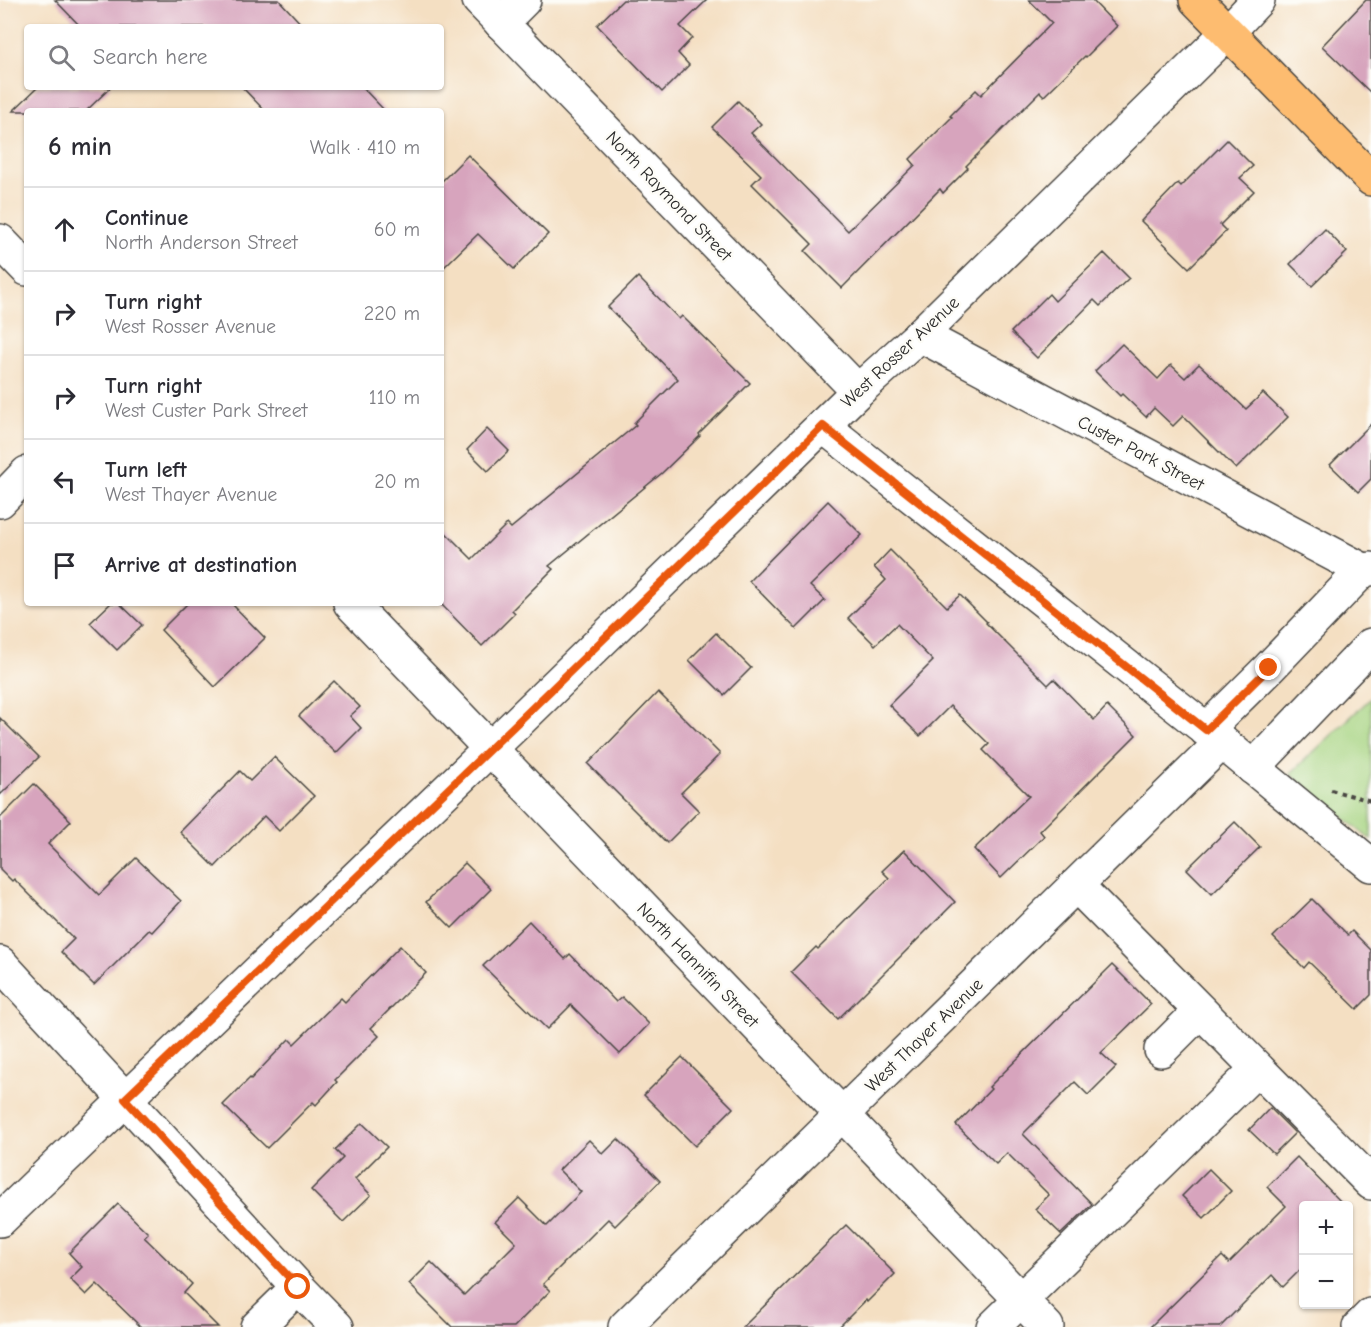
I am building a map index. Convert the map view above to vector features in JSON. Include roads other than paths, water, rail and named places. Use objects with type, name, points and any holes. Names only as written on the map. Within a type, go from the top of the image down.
[{"type":"main road","points":[[1196,0],[1371,179]]},
{"type":"street","points":[[490,12],[524,0]]},
{"type":"street","name":"West Rosser Avenue","points":[[0,1220],[858,391],[920,335],[1258,0]]},
{"type":"street","name":"North Raymond Street","points":[[490,12],[858,391]]},
{"type":"street","points":[[0,241],[24,266]]},
{"type":"street","name":"Custer Park Street","points":[[920,335],[1367,570]]},
{"type":"street","points":[[823,426],[1214,736],[1371,865]]},
{"type":"street","points":[[0,501],[24,477]]},
{"type":"street","name":"West Thayer Avenue","points":[[625,1327],[1077,886],[1214,736],[1269,668],[1367,570]]},
{"type":"street","name":"North Hannifin Street","points":[[353,606],[1047,1327]]},
{"type":"street","points":[[1253,768],[1371,645]]},
{"type":"street","points":[[1077,886],[1371,1183]]},
{"type":"street","points":[[0,963],[337,1327]]},
{"type":"street","points":[[1161,1050],[1200,1011]]},
{"type":"street","points":[[993,1327],[1257,1069]]},
{"type":"street","points":[[257,1327],[298,1287]]},
{"type":"street","points":[[1359,1327],[1371,1315]]}]
